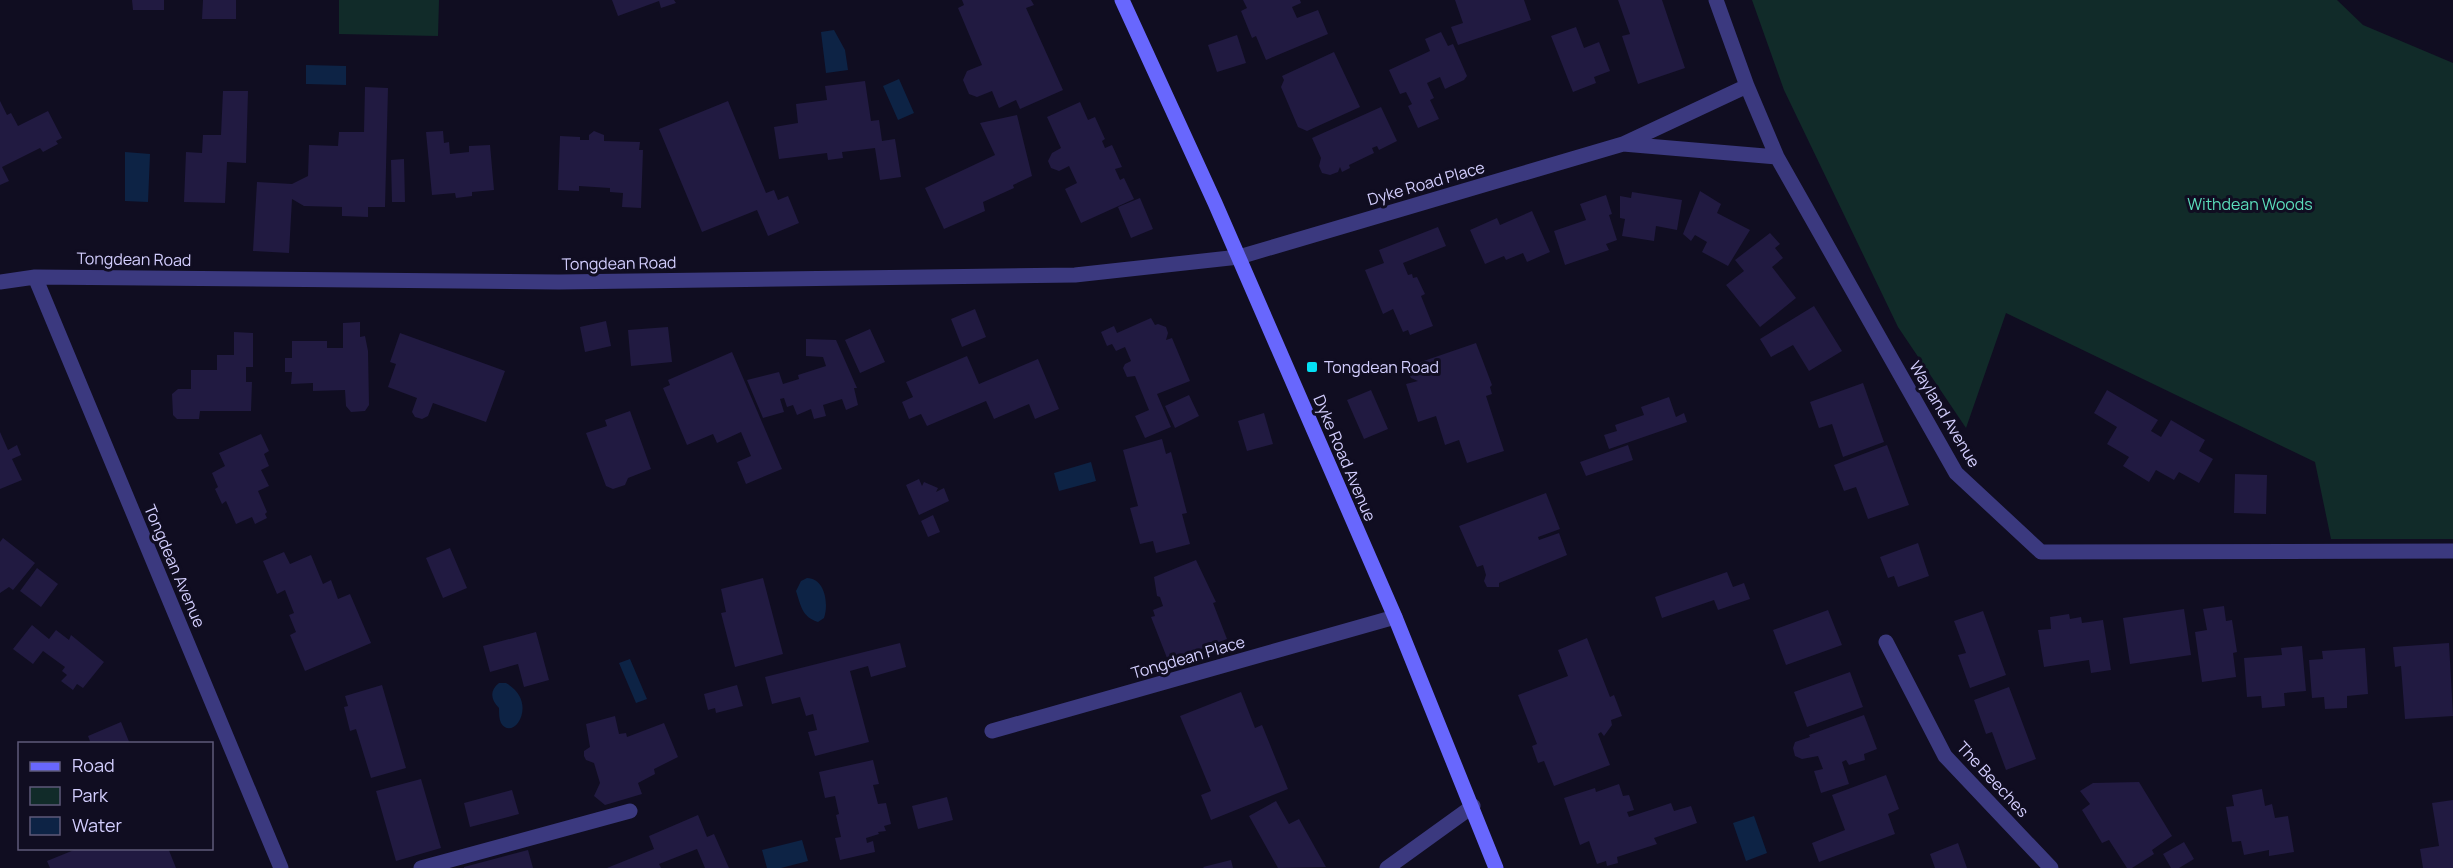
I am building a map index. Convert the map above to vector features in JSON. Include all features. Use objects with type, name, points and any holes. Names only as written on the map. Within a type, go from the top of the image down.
[{"type":"street","name":"Dyke Road Avenue","points":[[1122,0],[1239,257],[1395,617],[1473,806],[1496,868]]},
{"type":"street","name":"Wayland Avenue","points":[[1716,0],[1747,86],[1777,157],[1956,473],[2041,552],[2453,551]]},
{"type":"street","points":[[1623,144],[1747,86]]},
{"type":"street","name":"Dyke Road Place","points":[[1239,257],[1623,144]]},
{"type":"street","points":[[1623,144],[1777,157]]},
{"type":"street","name":"Tongdean Road","points":[[0,282],[35,277],[559,282],[1075,275],[1239,257]]},
{"type":"street","name":"Tongdean Avenue","points":[[35,277],[281,868]]},
{"type":"street","name":"Tongdean Place","points":[[992,731],[1395,617]]},
{"type":"street","name":"The Beeches","points":[[1886,642],[1945,756],[2051,868]]},
{"type":"street","points":[[1387,868],[1473,806]]},
{"type":"street","points":[[421,868],[630,811]]},
{"type":"green space","points":[[339,0],[439,0],[438,36],[339,34]]},
{"type":"green space","name":"Withdean Woods","points":[[1752,0],[2337,0],[2363,25],[2453,63],[2453,539],[2331,539],[2315,462],[2006,313],[1966,428],[1898,327],[1784,90]]},
{"type":"water","points":[[834,30],[845,50],[848,70],[826,73],[821,32]]},
{"type":"water","points":[[306,65],[346,66],[346,85],[306,84]]},
{"type":"water","points":[[899,79],[914,113],[898,120],[883,86]]},
{"type":"water","points":[[125,152],[150,154],[148,202],[125,201]]},
{"type":"water","points":[[1091,462],[1096,481],[1059,491],[1054,473]]},
{"type":"water","points":[[807,578],[818,582],[826,599],[824,618],[818,622],[805,614],[796,591],[801,581]]},
{"type":"water","points":[[630,659],[647,699],[636,703],[619,663]]},
{"type":"water","points":[[499,683],[506,683],[516,691],[521,700],[523,709],[521,718],[512,728],[506,728],[501,723],[499,708],[493,699],[492,692]]},
{"type":"water","points":[[1754,816],[1767,853],[1746,861],[1733,823]]},
{"type":"water","points":[[802,840],[808,861],[781,868],[767,868],[762,850]]},
{"type":"building","points":[[132,0],[164,0],[164,10],[133,10]]},
{"type":"building","points":[[203,0],[236,0],[236,19],[202,19]]},
{"type":"building","points":[[612,0],[674,0],[676,3],[661,8],[659,1],[618,16]]},
{"type":"building","points":[[962,0],[1031,0],[1034,5],[1026,8],[1063,90],[1020,109],[1016,100],[999,108],[992,91],[977,97],[969,94],[963,80],[967,71],[982,65],[958,8],[964,5]]},
{"type":"building","points":[[1243,0],[1300,0],[1301,3],[1292,7],[1297,18],[1318,10],[1328,34],[1266,60],[1256,36],[1252,38],[1241,11],[1247,8]]},
{"type":"building","points":[[1455,0],[1524,0],[1531,20],[1458,45],[1451,27],[1463,23]]},
{"type":"building","points":[[1618,0],[1662,0],[1685,68],[1638,84],[1622,36],[1630,34]]},
{"type":"building","points":[[1576,27],[1584,48],[1599,42],[1610,71],[1594,77],[1596,83],[1573,92],[1551,36]]},
{"type":"building","points":[[1441,32],[1448,46],[1453,44],[1467,76],[1464,80],[1445,89],[1440,77],[1427,83],[1434,98],[1430,100],[1439,119],[1418,128],[1408,106],[1412,104],[1406,92],[1400,94],[1389,70],[1430,51],[1425,39]]},
{"type":"building","points":[[1237,35],[1246,63],[1217,72],[1208,45]]},
{"type":"building","points":[[1334,52],[1360,107],[1307,131],[1298,127],[1281,87],[1284,80],[1282,76]]},
{"type":"building","points":[[865,81],[871,121],[879,120],[882,141],[895,139],[901,177],[880,180],[875,148],[842,152],[843,158],[828,160],[827,153],[779,159],[774,127],[798,123],[796,104],[827,100],[825,86]]},
{"type":"building","points":[[365,87],[388,88],[385,207],[368,207],[368,217],[342,216],[342,207],[304,206],[292,199],[289,253],[253,251],[257,182],[292,184],[308,176],[309,145],[338,146],[339,132],[364,132]]},
{"type":"building","points":[[223,91],[248,91],[246,163],[227,162],[225,203],[184,202],[186,152],[202,153],[203,135],[221,135]]},
{"type":"building","points":[[0,101],[7,115],[11,113],[18,126],[48,111],[62,138],[56,141],[58,144],[43,152],[40,148],[2,167],[9,181],[0,185]]},
{"type":"building","points":[[728,101],[766,193],[774,190],[778,200],[788,196],[799,223],[768,236],[757,210],[702,232],[659,129]]},
{"type":"building","points":[[1080,102],[1088,120],[1095,117],[1105,139],[1102,141],[1105,148],[1112,145],[1122,167],[1115,169],[1120,180],[1124,178],[1134,199],[1081,223],[1065,189],[1077,183],[1069,166],[1059,171],[1051,168],[1048,161],[1052,153],[1061,148],[1047,117]]},
{"type":"building","points":[[1381,107],[1397,141],[1379,150],[1377,146],[1372,148],[1374,153],[1349,165],[1350,168],[1342,172],[1340,167],[1338,172],[1330,175],[1322,173],[1319,166],[1321,158],[1312,138]]},
{"type":"building","points":[[1017,115],[1032,176],[1013,185],[1014,188],[983,202],[985,211],[944,229],[925,188],[995,155],[980,123]]},
{"type":"building","points":[[443,131],[444,143],[449,142],[450,154],[469,152],[469,146],[490,145],[494,190],[472,192],[472,196],[456,198],[455,193],[432,195],[426,132]]},
{"type":"building","points":[[594,131],[604,135],[604,141],[640,142],[639,150],[643,150],[641,208],[622,207],[623,193],[610,192],[610,188],[579,186],[579,191],[558,190],[560,136],[589,140],[589,135]]},
{"type":"building","points":[[404,159],[405,202],[392,202],[391,160]]},
{"type":"building","points":[[1700,191],[1721,204],[1717,213],[1750,230],[1728,266],[1702,252],[1707,242],[1695,235],[1691,241],[1683,234]]},
{"type":"building","points":[[1632,192],[1682,200],[1677,230],[1656,226],[1654,241],[1622,236],[1625,219],[1620,218],[1620,196],[1631,198]]},
{"type":"building","points":[[1606,195],[1612,214],[1609,215],[1617,240],[1606,244],[1609,250],[1565,265],[1554,231],[1586,220],[1580,204]]},
{"type":"building","points":[[1140,198],[1153,229],[1131,238],[1118,207]]},
{"type":"building","points":[[1532,211],[1550,252],[1527,262],[1523,253],[1506,260],[1504,256],[1485,264],[1470,230],[1497,218],[1500,225]]},
{"type":"building","points":[[1438,227],[1446,246],[1403,263],[1408,275],[1412,274],[1413,278],[1417,277],[1425,294],[1421,296],[1433,326],[1410,335],[1408,330],[1403,332],[1393,309],[1383,314],[1365,270],[1384,263],[1379,250]]},
{"type":"building","points":[[1770,233],[1780,244],[1775,248],[1783,258],[1772,267],[1796,298],[1760,327],[1726,285],[1744,271],[1735,260]]},
{"type":"building","points":[[1814,306],[1842,351],[1809,371],[1793,345],[1771,357],[1760,339]]},
{"type":"building","points":[[975,309],[986,337],[962,347],[951,319]]},
{"type":"building","points":[[1151,318],[1155,325],[1166,327],[1168,333],[1166,340],[1172,338],[1190,381],[1157,394],[1171,427],[1145,438],[1135,416],[1149,410],[1135,376],[1127,377],[1123,368],[1131,361],[1125,347],[1116,351],[1112,344],[1107,346],[1101,332],[1114,326],[1117,333]]},
{"type":"building","points":[[606,321],[611,346],[585,352],[580,327]]},
{"type":"building","points":[[360,322],[360,337],[365,336],[368,351],[369,405],[365,411],[351,412],[346,406],[345,390],[313,391],[313,383],[291,384],[292,372],[285,372],[285,358],[292,358],[292,341],[327,341],[327,348],[343,348],[343,323]]},
{"type":"building","points":[[668,327],[672,362],[631,366],[628,330]]},
{"type":"building","points":[[870,329],[885,362],[860,373],[845,340]]},
{"type":"building","points":[[234,332],[253,333],[253,367],[246,367],[246,382],[252,382],[251,411],[200,411],[199,419],[177,419],[173,415],[172,394],[178,389],[191,389],[191,370],[217,370],[217,355],[234,355]]},
{"type":"building","points":[[400,333],[505,371],[486,422],[433,403],[428,416],[422,419],[415,417],[412,412],[417,398],[388,387],[396,364],[390,362]]},
{"type":"building","points":[[806,339],[836,340],[857,388],[854,388],[858,405],[846,410],[842,399],[823,405],[826,416],[814,419],[811,409],[797,415],[793,405],[787,407],[784,398],[780,399],[784,412],[763,418],[747,380],[779,372],[783,384],[799,379],[798,375],[826,366],[823,357],[806,356]]},
{"type":"building","points":[[1476,343],[1492,385],[1490,387],[1492,394],[1486,396],[1504,451],[1467,463],[1459,440],[1445,445],[1436,416],[1418,422],[1406,384],[1418,381],[1411,378],[1408,372],[1412,365]]},
{"type":"building","points":[[732,352],[782,469],[746,484],[737,462],[751,456],[741,432],[717,443],[713,434],[687,445],[663,388],[670,385],[668,380]]},
{"type":"building","points":[[967,356],[979,384],[1038,359],[1059,409],[1035,419],[1029,404],[994,419],[986,401],[927,426],[921,414],[909,419],[902,402],[913,397],[906,382]]},
{"type":"building","points":[[1863,383],[1884,442],[1843,457],[1832,424],[1819,428],[1810,402]]},
{"type":"building","points":[[1371,390],[1388,429],[1364,439],[1347,400]]},
{"type":"building","points":[[2107,390],[2158,420],[2151,431],[2161,437],[2171,420],[2205,440],[2199,451],[2213,459],[2199,483],[2179,472],[2174,480],[2156,470],[2149,482],[2123,466],[2129,457],[2107,444],[2117,427],[2094,413]]},
{"type":"building","points":[[1189,395],[1199,416],[1175,428],[1165,406]]},
{"type":"building","points":[[1669,397],[1676,417],[1684,413],[1687,422],[1609,449],[1604,435],[1617,431],[1615,425],[1644,415],[1641,407]]},
{"type":"building","points":[[630,411],[651,469],[628,478],[625,485],[613,489],[606,486],[586,433],[607,426],[605,420]]},
{"type":"building","points":[[1264,413],[1273,444],[1247,451],[1238,421]]},
{"type":"building","points":[[0,432],[8,450],[17,445],[21,455],[12,459],[22,480],[0,489]]},
{"type":"building","points":[[261,434],[269,451],[264,454],[269,466],[261,470],[269,486],[258,491],[267,512],[265,514],[267,518],[255,524],[252,517],[236,524],[226,501],[222,504],[215,489],[218,487],[212,473],[225,466],[219,453]]},
{"type":"building","points":[[1162,439],[1166,454],[1171,452],[1187,513],[1182,514],[1190,544],[1156,553],[1153,541],[1140,544],[1130,508],[1138,506],[1123,450]]},
{"type":"building","points":[[1628,445],[1633,460],[1586,476],[1580,462]]},
{"type":"building","points":[[1887,445],[1909,505],[1868,519],[1856,487],[1844,491],[1834,465]]},
{"type":"building","points":[[2235,474],[2267,475],[2266,514],[2234,513]]},
{"type":"building","points":[[919,479],[922,486],[924,482],[938,488],[936,492],[944,488],[949,501],[919,515],[906,485]]},
{"type":"building","points":[[1546,493],[1560,529],[1538,537],[1539,540],[1559,533],[1567,555],[1499,583],[1499,587],[1487,587],[1484,581],[1486,575],[1483,565],[1477,567],[1459,526]]},
{"type":"building","points":[[933,515],[940,532],[928,537],[921,521]]},
{"type":"building","points":[[3,538],[35,563],[13,590],[9,587],[0,593],[0,542]]},
{"type":"building","points":[[1918,543],[1929,576],[1898,587],[1894,576],[1888,578],[1880,557]]},
{"type":"building","points":[[450,548],[467,588],[443,598],[426,558]]},
{"type":"building","points":[[284,552],[290,564],[311,555],[323,584],[331,580],[338,599],[350,594],[371,643],[305,671],[290,635],[296,632],[289,615],[294,613],[285,590],[277,594],[263,561]]},
{"type":"building","points":[[1196,560],[1216,602],[1213,603],[1227,639],[1193,652],[1195,658],[1174,666],[1172,661],[1169,663],[1151,617],[1155,616],[1153,610],[1163,606],[1160,597],[1157,596],[1154,577]]},
{"type":"building","points":[[37,568],[58,584],[41,607],[20,591]]},
{"type":"building","points":[[1727,572],[1733,587],[1744,583],[1750,599],[1718,610],[1714,600],[1662,618],[1655,597]]},
{"type":"building","points":[[763,578],[783,654],[735,667],[721,613],[726,612],[721,589]]},
{"type":"building","points":[[2224,606],[2226,621],[2232,620],[2237,652],[2233,653],[2236,677],[2202,682],[2195,632],[2207,630],[2203,609]]},
{"type":"building","points":[[2184,609],[2191,655],[2130,664],[2123,618]]},
{"type":"building","points":[[1828,610],[1842,645],[1786,665],[1773,630]]},
{"type":"building","points":[[1983,611],[2006,675],[1970,688],[1958,655],[1966,653],[1954,621]]},
{"type":"building","points":[[2069,614],[2070,619],[2081,617],[2082,623],[2103,620],[2111,670],[2091,673],[2089,660],[2044,667],[2038,630],[2051,629],[2050,617]]},
{"type":"building","points":[[32,625],[49,639],[56,630],[69,640],[71,635],[104,662],[83,688],[77,684],[73,690],[61,681],[67,675],[62,671],[65,667],[43,651],[33,664],[13,649]]},
{"type":"building","points":[[536,632],[549,680],[524,687],[518,664],[490,672],[483,646]]},
{"type":"building","points":[[1587,638],[1610,697],[1614,695],[1622,716],[1611,720],[1612,725],[1604,736],[1601,732],[1598,734],[1610,765],[1554,786],[1544,761],[1538,763],[1532,746],[1537,744],[1518,695],[1568,676],[1558,650]]},
{"type":"building","points":[[900,643],[906,667],[871,677],[868,666],[850,671],[869,742],[815,756],[808,732],[817,730],[813,714],[806,716],[800,697],[772,704],[765,677]]},
{"type":"building","points":[[2449,643],[2453,716],[2405,719],[2401,666],[2395,667],[2393,647]]},
{"type":"building","points":[[2302,646],[2306,691],[2284,693],[2285,706],[2262,708],[2261,696],[2247,697],[2244,658],[2282,655],[2281,648]]},
{"type":"building","points":[[2365,648],[2368,694],[2347,696],[2347,708],[2325,709],[2324,697],[2312,698],[2309,660],[2323,659],[2322,651]]},
{"type":"building","points":[[1850,672],[1863,707],[1807,727],[1794,692]]},
{"type":"building","points":[[382,685],[406,768],[371,778],[356,729],[350,731],[344,707],[348,706],[345,696]]},
{"type":"building","points":[[737,685],[743,706],[716,713],[715,708],[708,710],[704,694]]},
{"type":"building","points":[[2009,687],[2036,759],[2006,770],[1992,732],[1986,734],[1974,700]]},
{"type":"building","points":[[1241,692],[1255,728],[1262,725],[1288,789],[1211,820],[1201,795],[1211,791],[1180,716]]},
{"type":"building","points":[[1864,715],[1877,749],[1864,754],[1865,760],[1849,765],[1846,760],[1842,762],[1849,784],[1821,793],[1814,771],[1823,769],[1818,756],[1802,759],[1795,756],[1793,748],[1795,742]]},
{"type":"building","points":[[615,716],[619,734],[626,733],[627,737],[664,723],[678,757],[654,769],[655,774],[638,783],[642,794],[605,805],[594,796],[600,783],[594,763],[586,760],[584,756],[584,751],[590,747],[586,724]]},
{"type":"building","points":[[121,722],[129,742],[90,742],[88,736]]},
{"type":"building","points":[[873,760],[879,784],[873,785],[878,804],[886,803],[891,824],[884,826],[886,831],[866,838],[867,843],[873,841],[875,852],[840,860],[835,838],[841,837],[835,796],[825,798],[819,772]]},
{"type":"building","points":[[1886,775],[1899,809],[1888,814],[1895,834],[1819,862],[1812,843],[1845,830],[1832,795]]},
{"type":"building","points":[[421,779],[441,848],[396,861],[376,791]]},
{"type":"building","points":[[2139,782],[2172,836],[2152,850],[2154,854],[2132,868],[2127,868],[2109,840],[2102,843],[2082,810],[2090,804],[2080,791],[2093,783]]},
{"type":"building","points":[[1619,784],[1623,796],[1629,795],[1634,810],[1627,812],[1629,817],[1671,803],[1674,811],[1691,806],[1697,823],[1654,838],[1657,844],[1617,857],[1618,863],[1607,866],[1606,861],[1597,864],[1589,841],[1580,845],[1564,798],[1595,788],[1596,792]]},
{"type":"building","points":[[2262,789],[2265,806],[2272,804],[2275,818],[2288,816],[2294,852],[2269,856],[2269,850],[2244,855],[2241,841],[2232,842],[2226,807],[2234,806],[2232,795]]},
{"type":"building","points":[[512,790],[519,814],[470,827],[464,803]]},
{"type":"building","points":[[947,797],[953,820],[918,829],[912,806]]},
{"type":"building","points":[[2453,800],[2453,868],[2423,868],[2420,849],[2439,846],[2432,803]]},
{"type":"building","points":[[1276,801],[1289,824],[1299,819],[1326,867],[1278,868],[1249,816]]},
{"type":"building","points":[[698,815],[707,837],[714,834],[729,868],[705,868],[697,849],[659,864],[661,868],[607,868],[654,849],[649,836]]},
{"type":"building","points":[[2184,842],[2194,859],[2179,868],[2171,868],[2163,854]]},
{"type":"building","points":[[1958,843],[1967,868],[1935,868],[1930,854]]},
{"type":"building","points":[[74,850],[169,850],[176,868],[50,868],[47,861]]},
{"type":"building","points":[[528,850],[533,868],[464,868],[464,867]]},
{"type":"building","points":[[1231,860],[1233,868],[1203,867]]},
{"type":"place","name":"Tongdean Road","points":[[1312,367]]}]
